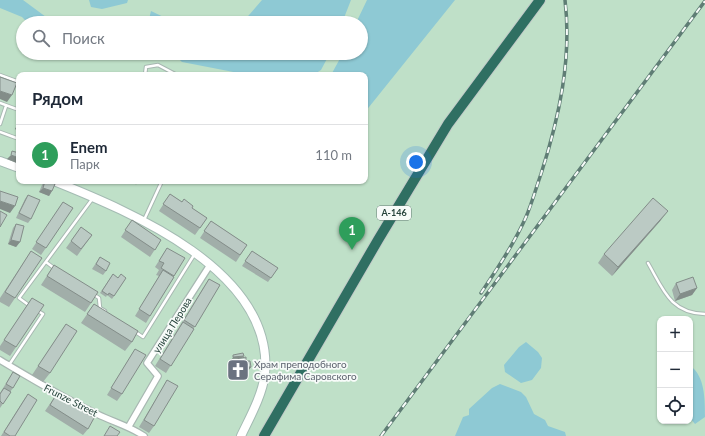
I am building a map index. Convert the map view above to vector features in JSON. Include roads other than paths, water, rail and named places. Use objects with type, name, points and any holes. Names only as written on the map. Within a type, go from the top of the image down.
[{"type":"highway","name":"А-146","points":[[264,436],[378,240],[448,124],[540,0]]},
{"type":"street","points":[[1,164],[16,167]]},
{"type":"street","points":[[62,184],[144,220],[196,253],[240,295],[260,332],[265,352],[264,375],[261,392],[241,436]]},
{"type":"street","name":"улица Перова","points":[[129,426],[158,376],[148,363],[210,265]]},
{"type":"street","name":"Frunze Street","points":[[0,360],[45,387],[98,415],[129,426],[144,436]]},
{"type":"lane","points":[[145,72],[146,67],[158,65],[171,72]]},
{"type":"lane","points":[[0,75],[16,81]]},
{"type":"lane","points":[[0,103],[16,109]]},
{"type":"lane","points":[[0,124],[6,106]]},
{"type":"lane","points":[[0,132],[16,138]]},
{"type":"lane","points":[[144,220],[161,184]]},
{"type":"lane","points":[[9,366],[43,314],[18,298],[94,197]]},
{"type":"lane","points":[[131,328],[143,337],[196,253]]},
{"type":"lane","points":[[46,262],[58,270]]},
{"type":"lane","points":[[648,263],[670,302],[686,311],[705,314]]},
{"type":"lane","points":[[87,290],[99,298],[100,308],[106,312]]},
{"type":"water","points":[[0,0],[23,0],[45,16],[20,16],[0,8]]},
{"type":"water","points":[[89,0],[128,0],[127,3],[102,9],[91,7]]},
{"type":"water","points":[[262,0],[351,0],[345,16],[248,16]]},
{"type":"water","points":[[367,0],[455,0],[368,108],[368,72],[333,72],[339,60],[368,60],[368,16],[359,16]]},
{"type":"water","points":[[151,11],[161,16],[150,16]]},
{"type":"water","points":[[180,60],[326,60],[321,70],[318,72],[234,72],[182,62]]},
{"type":"water","points":[[526,342],[538,352],[542,358],[541,368],[532,380],[521,383],[505,372],[504,365],[519,347]]},
{"type":"water","points":[[693,368],[699,375],[703,388],[705,417],[695,424],[693,422]]},
{"type":"water","points":[[500,384],[521,392],[526,397],[534,414],[545,420],[548,426],[565,432],[566,436],[455,436],[463,417],[469,415],[469,409],[492,388]]},
{"type":"railway","points":[[481,293],[516,237],[526,217],[541,174],[553,131],[562,88],[567,44],[565,0]]},
{"type":"railway","points":[[381,436],[705,1]]},
{"type":"place","name":"Enem","points":[[352,250]]},
{"type":"place","name":"Храм преподобного Серафима Саровского","points":[[238,370]]}]
